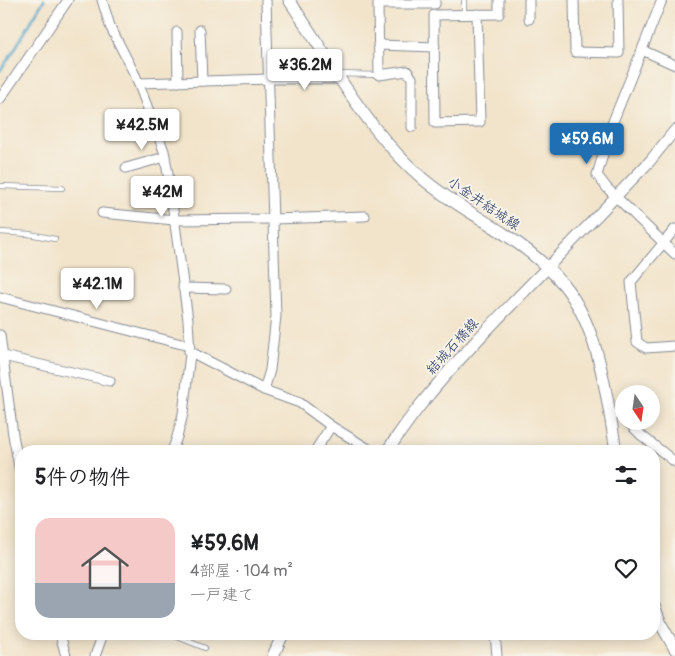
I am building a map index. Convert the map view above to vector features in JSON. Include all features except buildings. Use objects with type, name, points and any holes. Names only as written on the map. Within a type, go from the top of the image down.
[{"type":"main road","name":"小金井結城線","points":[[289,0],[362,111],[386,143],[422,178],[459,206],[505,234],[548,267],[564,285],[574,299],[589,328],[597,354],[615,445]]},
{"type":"main road","name":"結城石橋線","points":[[391,445],[417,409],[445,376],[548,267]]},
{"type":"main road","points":[[660,621],[675,649]]},
{"type":"main road","points":[[273,656],[280,640]]},
{"type":"street","points":[[0,99],[68,0]]},
{"type":"street","points":[[102,0],[110,26],[139,83],[165,157],[169,180],[188,320],[189,349],[183,414],[174,445]]},
{"type":"street","points":[[264,390],[270,370],[276,316],[266,0]]},
{"type":"street","points":[[412,127],[412,78],[407,71],[379,74],[378,2],[435,4],[434,0]]},
{"type":"street","points":[[477,14],[480,122],[436,123],[434,15],[464,14],[477,14],[499,14],[499,0]]},
{"type":"street","points":[[529,0],[529,19]]},
{"type":"street","points":[[574,0],[574,52],[619,53],[618,0]]},
{"type":"street","points":[[662,0],[612,124],[597,175],[607,188],[675,254]]},
{"type":"street","points":[[200,30],[202,81]]},
{"type":"street","points":[[177,32],[178,82]]},
{"type":"street","points":[[378,45],[435,47]]},
{"type":"street","points":[[642,50],[675,65]]},
{"type":"street","points":[[139,83],[339,77]]},
{"type":"street","points":[[548,267],[650,161],[675,130]]},
{"type":"street","points":[[126,168],[165,157]]},
{"type":"street","points":[[102,213],[174,220],[365,216]]},
{"type":"street","points":[[675,230],[631,282],[637,342],[646,348],[675,346]]},
{"type":"street","points":[[183,288],[226,289]]},
{"type":"street","points":[[0,297],[189,349],[264,390],[300,403],[331,426],[362,445]]},
{"type":"street","points":[[0,335],[15,446]]},
{"type":"street","points":[[3,356],[110,381]]},
{"type":"street","points":[[610,414],[615,414]]},
{"type":"street","points":[[320,445],[331,426]]},
{"type":"street","points":[[636,430],[655,445]]},
{"type":"street","points":[[660,448],[673,457]]},
{"type":"street","points":[[62,640],[66,656]]},
{"type":"street","points":[[95,656],[101,640]]},
{"type":"street","points":[[496,640],[497,656]]},
{"type":"lane","points":[[464,0],[464,14]]},
{"type":"lane","points":[[339,77],[379,74]]},
{"type":"lane","points":[[0,186],[62,188]]},
{"type":"lane","points":[[0,232],[29,234],[55,239]]},
{"type":"lane","points":[[185,640],[205,648]]},
{"type":"waterway","points":[[0,71],[44,0]]}]
